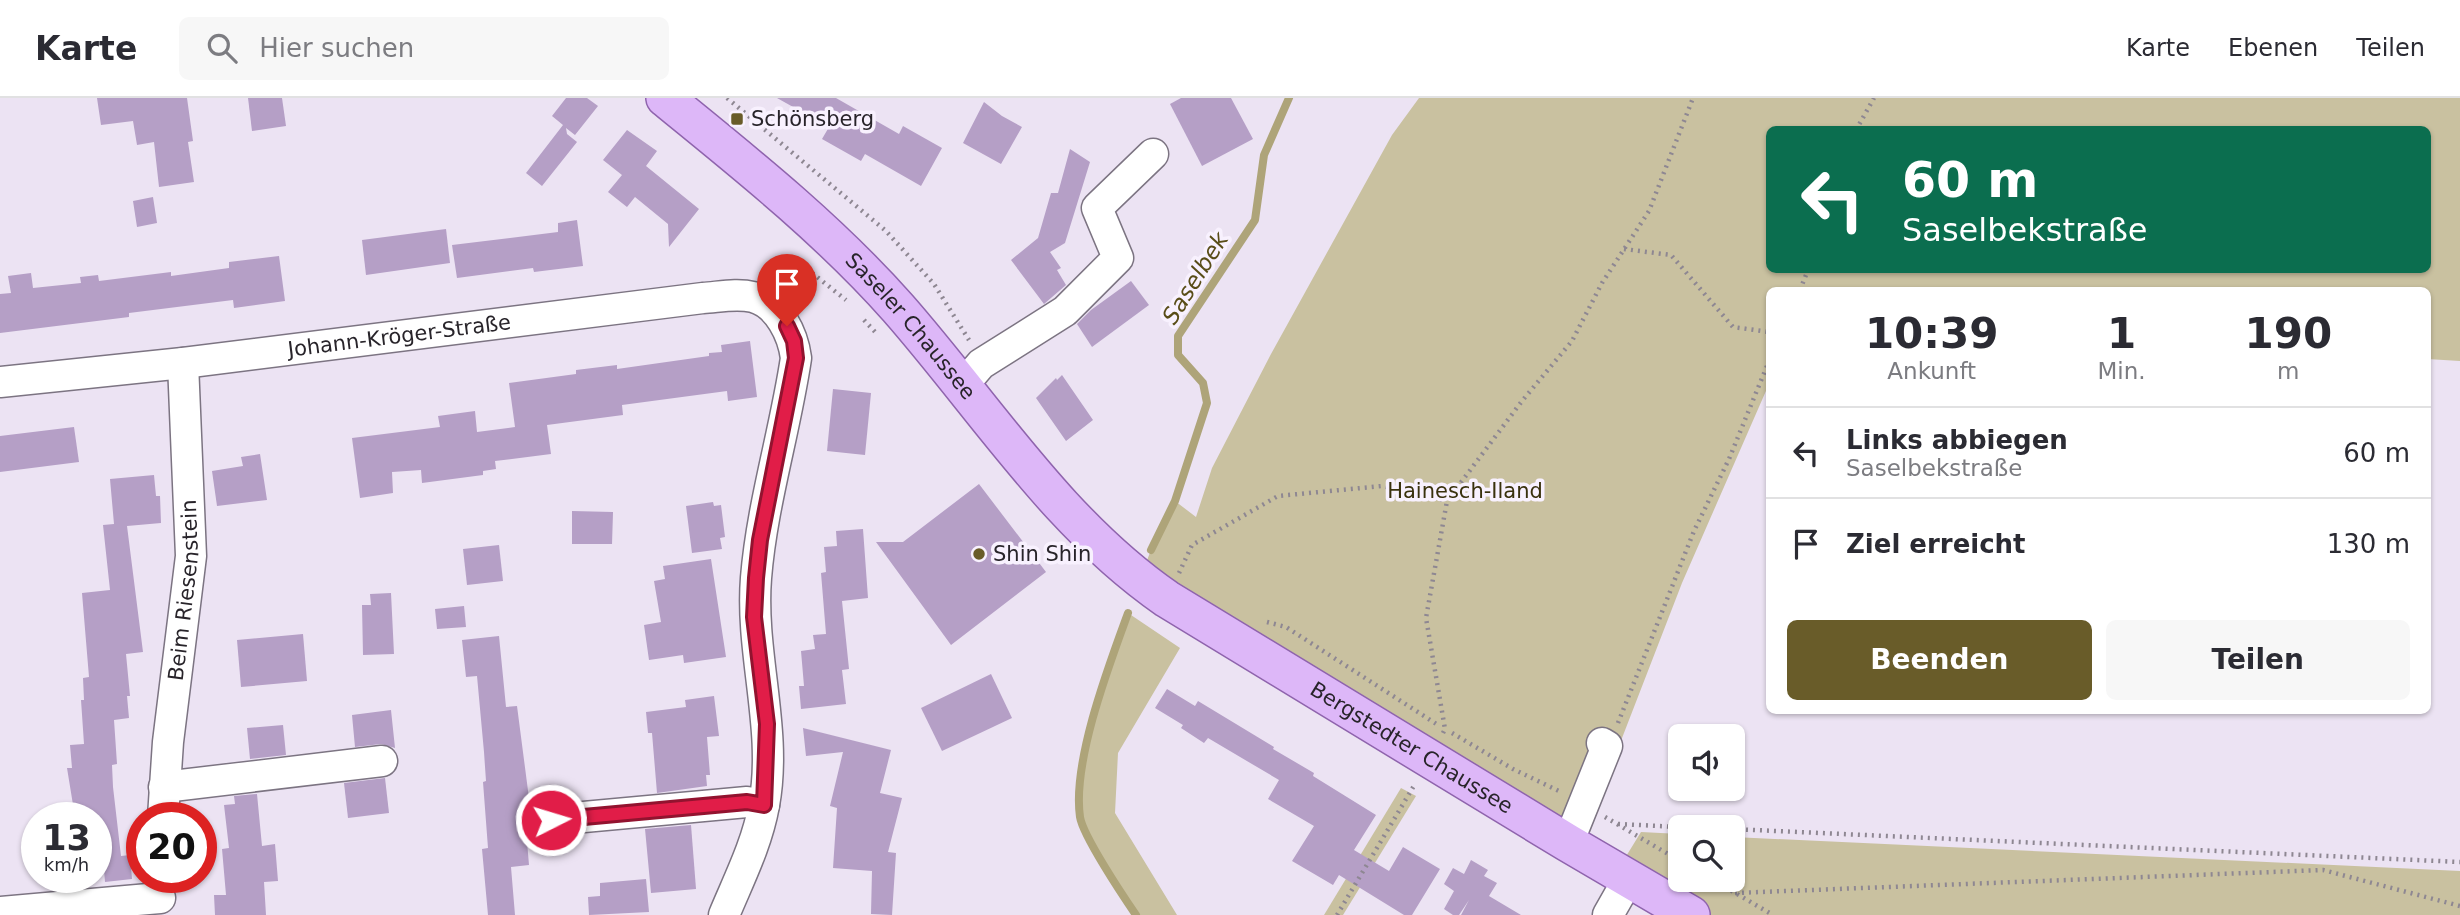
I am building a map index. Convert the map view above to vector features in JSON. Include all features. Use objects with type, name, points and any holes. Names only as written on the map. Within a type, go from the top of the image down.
[{"type":"main road","name":"Saseler Chaussee","points":[[664,98],[726,147],[855,262],[896,305],[1062,507],[1133,576]]},
{"type":"main road","name":"Bergstedter Chaussee","points":[[1133,576],[1568,844],[1691,915]]},
{"type":"street","points":[[963,385],[981,364],[1065,311],[1118,258],[1097,208],[1153,154]]},
{"type":"street","name":"Johann-Kröger-Straße","points":[[0,382],[183,363],[703,298],[733,295],[762,300]]},
{"type":"street","points":[[724,915],[755,843],[764,805],[767,724],[754,617],[760,540],[796,358],[794,341],[787,326],[762,300]]},
{"type":"street","name":"Beim Riesenstein","points":[[164,802],[191,556],[183,363]]},
{"type":"street","points":[[1568,844],[1605,759]]},
{"type":"street","points":[[164,787],[382,761]]},
{"type":"street","points":[[551,820],[747,802],[764,805]]},
{"type":"street","points":[[1608,915],[1629,878]]},
{"type":"street","points":[[0,912],[160,897]]},
{"type":"path","points":[[1337,915],[1445,729],[1426,618],[1447,501],[1522,401],[1572,341],[1602,283],[1649,211],[1693,98]]},
{"type":"path","points":[[1858,126],[1874,98]]},
{"type":"path","points":[[1624,249],[1671,255],[1733,327],[1766,332]]},
{"type":"path","points":[[762,300],[778,280],[802,265],[854,310]]},
{"type":"path","points":[[863,319],[881,339]]},
{"type":"path","points":[[1605,759],[1695,531],[1729,459],[1766,368]]},
{"type":"path","points":[[1167,599],[1192,545],[1278,496],[1382,486],[1447,501]]},
{"type":"path","points":[[1584,804],[1668,854]]},
{"type":"path","points":[[1617,824],[1668,826]]},
{"type":"path","points":[[1745,830],[2460,862]]},
{"type":"path","points":[[1735,893],[2323,870],[2460,906]]},
{"type":"path","points":[[1735,893],[1773,915]]},
{"type":"green space","name":"Hainesch-Iland","points":[[1419,98],[2460,98],[2460,361],[2431,359],[2431,287],[1766,287],[1766,391],[1682,583],[1577,848],[1145,566],[1156,536],[1175,501],[1196,517],[1212,468],[1271,354],[1392,135]]},
{"type":"green space","points":[[1128,613],[1180,648],[1118,753],[1115,813],[1177,915],[1136,915],[1113,881],[1080,817],[1081,769],[1087,742],[1102,686]]},
{"type":"green space","points":[[1401,788],[1416,796],[1343,915],[1324,915]]},
{"type":"green space","points":[[1641,832],[1668,833],[1668,892],[1745,892],[1745,838],[2460,871],[2460,915],[1691,915],[1617,871]]},
{"type":"building","points":[[97,98],[187,98],[193,141],[188,142],[194,182],[159,187],[154,142],[137,145],[133,121],[101,125]]},
{"type":"building","points":[[248,98],[282,98],[286,126],[252,131]]},
{"type":"building","points":[[566,98],[587,98],[598,106],[575,135],[566,128],[567,134],[577,142],[542,186],[526,173],[563,125],[552,116]]},
{"type":"building","points":[[777,98],[836,98],[899,134],[903,126],[942,148],[921,186],[865,154],[861,161],[822,139],[829,127]]},
{"type":"building","points":[[1181,98],[1231,98],[1253,139],[1202,166],[1170,104]]},
{"type":"building","points":[[984,102],[1022,127],[1001,164],[963,143]]},
{"type":"building","points":[[627,130],[657,151],[646,166],[699,209],[669,247],[668,224],[635,197],[627,207],[608,192],[622,175],[603,160]]},
{"type":"building","points":[[1070,149],[1090,162],[1065,243],[1050,252],[1061,268],[1057,270],[1066,285],[1044,304],[1011,260],[1038,238],[1051,193],[1058,193]]},
{"type":"building","points":[[153,197],[157,223],[137,227],[133,201]]},
{"type":"building","points":[[577,220],[583,266],[534,272],[533,268],[457,278],[452,245],[558,232],[558,223]]},
{"type":"building","points":[[446,229],[450,263],[366,275],[362,240]]},
{"type":"building","points":[[279,256],[285,301],[234,308],[233,300],[129,313],[129,317],[0,333],[0,294],[11,293],[8,276],[31,273],[33,288],[81,283],[80,277],[98,275],[99,281],[171,272],[171,276],[229,268],[229,262]]},
{"type":"building","points":[[1131,281],[1149,305],[1092,347],[1077,324],[1091,310]]},
{"type":"building","points":[[750,341],[757,397],[728,401],[727,391],[622,405],[623,415],[547,425],[551,454],[495,461],[496,469],[483,471],[483,475],[422,483],[421,470],[392,472],[393,493],[360,498],[352,438],[440,427],[438,416],[475,411],[477,432],[515,427],[509,383],[576,374],[576,370],[617,365],[617,369],[709,356],[709,353],[722,352],[721,345]]},
{"type":"building","points":[[1062,375],[1093,420],[1066,441],[1036,398]]},
{"type":"building","points":[[833,389],[871,393],[865,455],[827,451]]},
{"type":"building","points":[[74,427],[79,462],[0,472],[0,436]]},
{"type":"building","points":[[260,454],[267,500],[217,506],[212,471],[243,466],[241,457]]},
{"type":"building","points":[[154,475],[156,496],[160,496],[161,523],[127,526],[143,652],[126,654],[129,718],[114,720],[117,764],[112,765],[113,787],[121,856],[126,855],[126,880],[112,881],[112,802],[73,802],[67,768],[72,768],[70,745],[84,744],[81,700],[84,700],[83,678],[89,677],[82,593],[110,590],[103,525],[114,524],[110,479]]},
{"type":"building","name":"Shin Shin","points":[[979,484],[1046,572],[951,645],[876,542],[903,542]]},
{"type":"building","points":[[713,502],[714,506],[721,505],[725,537],[720,538],[722,549],[692,553],[686,506]]},
{"type":"building","points":[[572,511],[613,512],[612,544],[572,544]]},
{"type":"building","points":[[863,529],[868,598],[842,601],[849,669],[842,670],[846,704],[801,709],[799,686],[804,686],[801,651],[815,649],[813,635],[826,634],[821,573],[826,572],[824,547],[837,546],[836,531]]},
{"type":"building","points":[[499,545],[503,581],[467,585],[463,549]]},
{"type":"building","points":[[711,559],[726,657],[684,663],[683,655],[649,660],[644,625],[661,622],[654,581],[665,579],[663,566]]},
{"type":"building","points":[[391,593],[394,654],[363,655],[362,605],[371,605],[370,594]]},
{"type":"building","points":[[464,606],[466,627],[437,629],[435,609]]},
{"type":"building","points":[[303,634],[307,681],[241,687],[237,640]]},
{"type":"building","points":[[499,636],[506,707],[517,706],[530,806],[524,806],[529,865],[511,867],[515,915],[488,915],[482,849],[488,848],[483,782],[486,781],[477,676],[466,677],[462,640]]},
{"type":"building","points":[[991,674],[1012,718],[942,751],[921,708]]},
{"type":"building","points":[[1167,689],[1195,706],[1198,701],[1274,747],[1273,749],[1314,773],[1313,776],[1376,815],[1354,850],[1389,871],[1403,847],[1440,869],[1412,915],[1404,915],[1339,875],[1333,885],[1292,861],[1314,826],[1268,799],[1279,780],[1208,738],[1204,743],[1181,728],[1183,725],[1155,708]]},
{"type":"building","points":[[714,696],[719,736],[707,737],[710,775],[706,775],[707,786],[657,793],[652,733],[648,733],[646,712],[686,707],[685,700]]},
{"type":"building","points":[[391,710],[395,748],[381,744],[355,747],[352,715]]},
{"type":"building","points":[[283,725],[286,755],[250,759],[247,728]]},
{"type":"building","points":[[803,728],[891,750],[880,793],[902,798],[888,852],[896,853],[892,915],[871,914],[872,871],[833,868],[837,808],[830,806],[843,752],[806,756]]},
{"type":"building","points":[[385,778],[389,813],[348,818],[344,783]]},
{"type":"building","points":[[257,794],[262,846],[275,844],[278,881],[264,882],[266,915],[215,915],[214,895],[226,895],[222,849],[229,848],[224,805],[235,804],[234,796]]},
{"type":"building","points":[[691,825],[696,889],[651,893],[645,829]]},
{"type":"building","points":[[1471,860],[1488,870],[1484,876],[1497,883],[1489,896],[1521,915],[1461,915],[1469,900],[1459,915],[1453,915],[1444,909],[1454,891],[1444,884],[1453,868],[1464,874]]},
{"type":"building","points":[[646,879],[649,912],[589,915],[588,897],[600,896],[600,883]]},
{"type":"waterway","name":"Saselbek","points":[[1151,550],[1175,501],[1207,403],[1203,383],[1178,355],[1178,336],[1255,220],[1264,155],[1289,98]]},
{"type":"waterway","name":"Saselbek","points":[[1128,613],[1094,714],[1081,769],[1079,795],[1080,817],[1088,838],[1136,915]]},
{"type":"place","name":"Schönsberg","points":[[737,119]]},
{"type":"place","name":"Shin Shin","points":[[979,554]]},
{"type":"route","points":[[551,820],[747,802],[764,805],[767,724],[754,617],[760,540],[796,358],[794,341],[787,326]]}]
